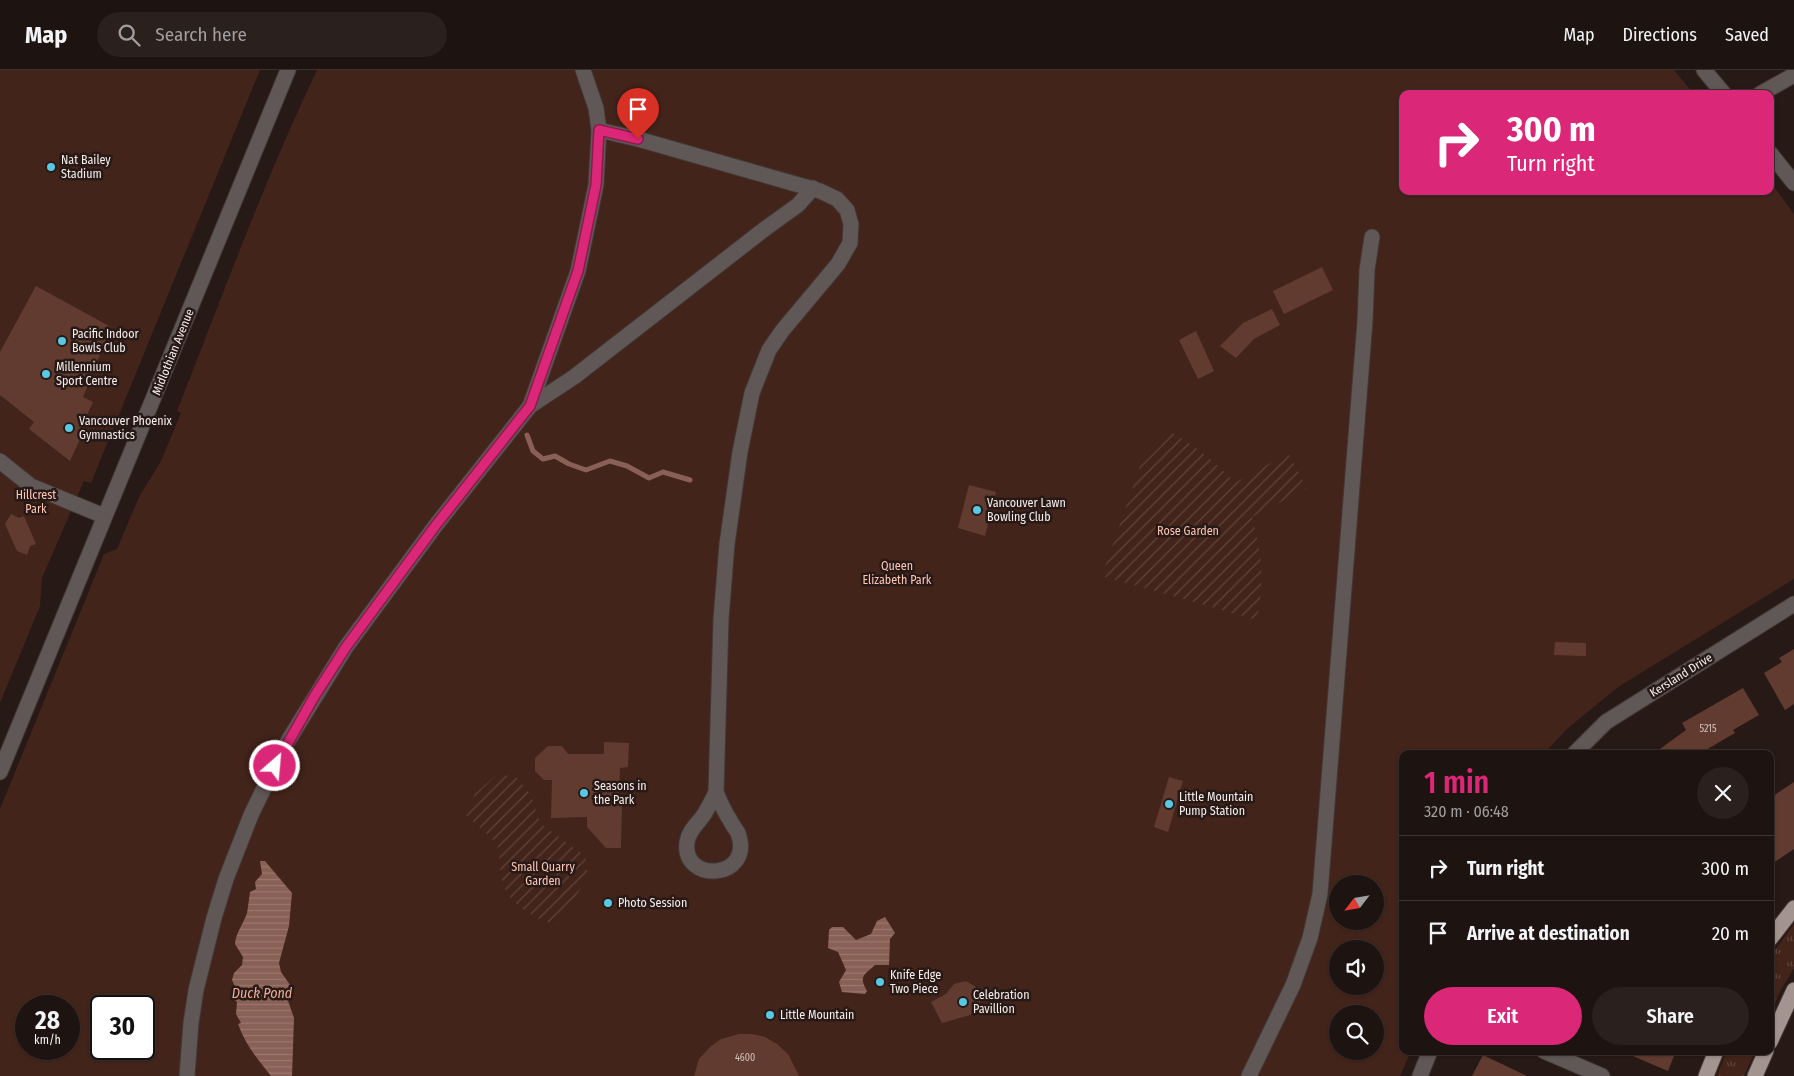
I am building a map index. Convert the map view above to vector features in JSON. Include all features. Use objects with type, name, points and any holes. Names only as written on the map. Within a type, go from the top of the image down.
[{"type":"main road","points":[[1774,934],[1794,908]]},
{"type":"main road","points":[[1774,1033],[1794,990]]},
{"type":"main road","points":[[1706,1076],[1714,1055]]},
{"type":"main road","points":[[1755,1076],[1764,1055]]},
{"type":"street","name":"Midlothian Avenue","points":[[0,772],[288,70]]},
{"type":"street","points":[[530,406],[578,271],[596,185],[599,130],[596,108],[583,70]]},
{"type":"street","points":[[1704,70],[1721,90]]},
{"type":"street","points":[[1767,90],[1794,75]]},
{"type":"street","points":[[599,130],[638,139],[813,188],[837,199],[847,210],[851,224],[850,243],[838,264],[777,337],[762,365],[752,393],[740,452],[727,544],[721,619],[716,792],[725,813],[738,832],[741,850],[738,858],[732,865],[716,872],[698,868],[692,861],[686,844],[688,836],[706,812],[716,792]]},
{"type":"street","points":[[1774,157],[1794,184]]},
{"type":"street","points":[[188,1076],[191,1023],[196,990],[226,879],[251,814],[283,750],[346,647],[436,525],[530,406],[574,377],[798,205],[813,188]]},
{"type":"street","points":[[1249,1076],[1293,985],[1310,938],[1320,894],[1365,321],[1367,270],[1372,237]]},
{"type":"street","points":[[0,461],[31,486],[104,516]]},
{"type":"street","name":"Kersland Drive","points":[[1578,750],[1606,722],[1794,604]]},
{"type":"street","points":[[1420,1076],[1428,1055]]},
{"type":"street","points":[[1553,1055],[1602,1076]]},
{"type":"green space","name":"Hillcrest Park","points":[[0,70],[260,70],[91,483],[84,481],[42,578],[40,606],[0,703]]},
{"type":"green space","name":"Queen Elizabeth Park","points":[[317,70],[1674,70],[1691,90],[1399,90],[1399,195],[1774,195],[1774,186],[1794,214],[1794,579],[1618,687],[1567,729],[1548,750],[1399,750],[1399,1055],[1409,1055],[1400,1076],[0,1076],[0,809],[104,554],[117,549],[139,497],[161,461],[181,413],[177,411],[261,197]]},
{"type":"green space","name":"Rose Garden","points":[[1173,433],[1206,456],[1235,483],[1288,453],[1307,488],[1252,517],[1261,568],[1261,593],[1257,620],[1102,576],[1140,466]]},
{"type":"green space","name":"Small Quarry Garden","points":[[497,774],[516,777],[531,795],[540,823],[585,856],[588,877],[557,925],[532,915],[510,896],[502,880],[497,845],[466,815],[475,794]]},
{"type":"green space","points":[[1794,924],[1794,968],[1774,1005],[1774,952]]},
{"type":"green space","points":[[1725,1055],[1753,1055],[1744,1076],[1717,1076]]},
{"type":"water","name":"Duck Pond","points":[[260,861],[265,861],[292,893],[289,926],[279,963],[281,972],[293,989],[288,1001],[294,1018],[292,1076],[271,1076],[261,1064],[241,1031],[238,1024],[241,1023],[236,1014],[237,1002],[233,999],[236,989],[232,980],[234,973],[242,965],[243,957],[235,944],[238,932],[247,913],[250,892],[256,889],[255,882],[262,874]]},
{"type":"water","points":[[885,917],[895,933],[890,939],[889,965],[875,965],[865,974],[863,982],[867,991],[865,994],[842,992],[839,982],[846,970],[838,952],[828,948],[829,930],[832,927],[843,927],[856,940],[871,934],[877,921]]},
{"type":"building","points":[[1322,267],[1333,290],[1284,314],[1273,291]]},
{"type":"building","name":"Millennium Sport Centre","points":[[36,286],[111,327],[83,397],[93,402],[82,426],[85,428],[70,461],[29,429],[34,422],[0,395],[0,352]]},
{"type":"building","points":[[1272,309],[1280,325],[1254,339],[1236,358],[1220,346],[1243,323]]},
{"type":"building","points":[[1196,331],[1214,371],[1198,379],[1179,340]]},
{"type":"building","name":"Vancouver Lawn Bowling Club","points":[[969,485],[996,492],[985,536],[958,528]]},
{"type":"building","points":[[11,514],[19,518],[24,516],[36,544],[30,546],[27,555],[17,551],[5,524]]},
{"type":"building","points":[[1555,642],[1586,643],[1586,656],[1554,655]]},
{"type":"building","points":[[1794,649],[1794,704],[1785,710],[1764,673],[1782,662],[1779,658]]},
{"type":"building","points":[[1743,688],[1759,715],[1733,730],[1735,733],[1706,750],[1658,750],[1686,730],[1682,723]]},
{"type":"building","name":"Seasons in the Park","points":[[604,742],[629,743],[628,767],[620,768],[619,802],[622,802],[621,848],[606,848],[587,827],[587,817],[551,818],[552,780],[544,780],[535,771],[535,758],[548,746],[562,746],[568,754],[604,754]]},
{"type":"building","name":"Little Mountain Pump Station","points":[[1169,777],[1183,781],[1168,832],[1154,827]]},
{"type":"building","points":[[1794,782],[1794,849],[1774,862],[1774,795]]},
{"type":"building","name":"Celebration Pavillion","points":[[966,981],[976,987],[981,998],[980,1004],[975,1012],[970,1015],[942,1023],[931,1002],[946,994],[954,984]]},
{"type":"building","points":[[739,1034],[765,1037],[777,1044],[788,1054],[799,1076],[694,1076],[699,1059],[710,1047],[721,1039]]},
{"type":"building","points":[[1483,1055],[1527,1076],[1472,1076]]},
{"type":"building","points":[[1630,1055],[1674,1055],[1668,1071]]},
{"type":"waterway","points":[[527,435],[533,451],[543,459],[555,456],[569,464],[586,470],[610,461],[627,466],[649,478],[663,472],[690,480]]},
{"type":"place","name":"Nat Bailey Stadium","points":[[51,167]]},
{"type":"place","name":"Pacific Indoor Bowls Club","points":[[62,341]]},
{"type":"place","name":"Millennium Sport Centre","points":[[46,374]]},
{"type":"place","name":"Vancouver Phoenix Gymnastics","points":[[69,428]]},
{"type":"place","name":"Vancouver Lawn Bowling Club","points":[[977,510]]},
{"type":"place","name":"Seasons in the Park","points":[[584,793]]},
{"type":"place","name":"Little Mountain Pump Station","points":[[1169,804]]},
{"type":"place","name":"Photo Session","points":[[608,903]]},
{"type":"place","name":"Knife Edge Two Piece","points":[[880,982]]},
{"type":"place","name":"Celebration Pavillion","points":[[963,1002]]},
{"type":"place","name":"Little Mountain","points":[[770,1015]]},
{"type":"route","points":[[275,766],[314,697],[346,647],[436,525],[530,406],[578,271],[596,185],[599,130],[638,139]]}]
